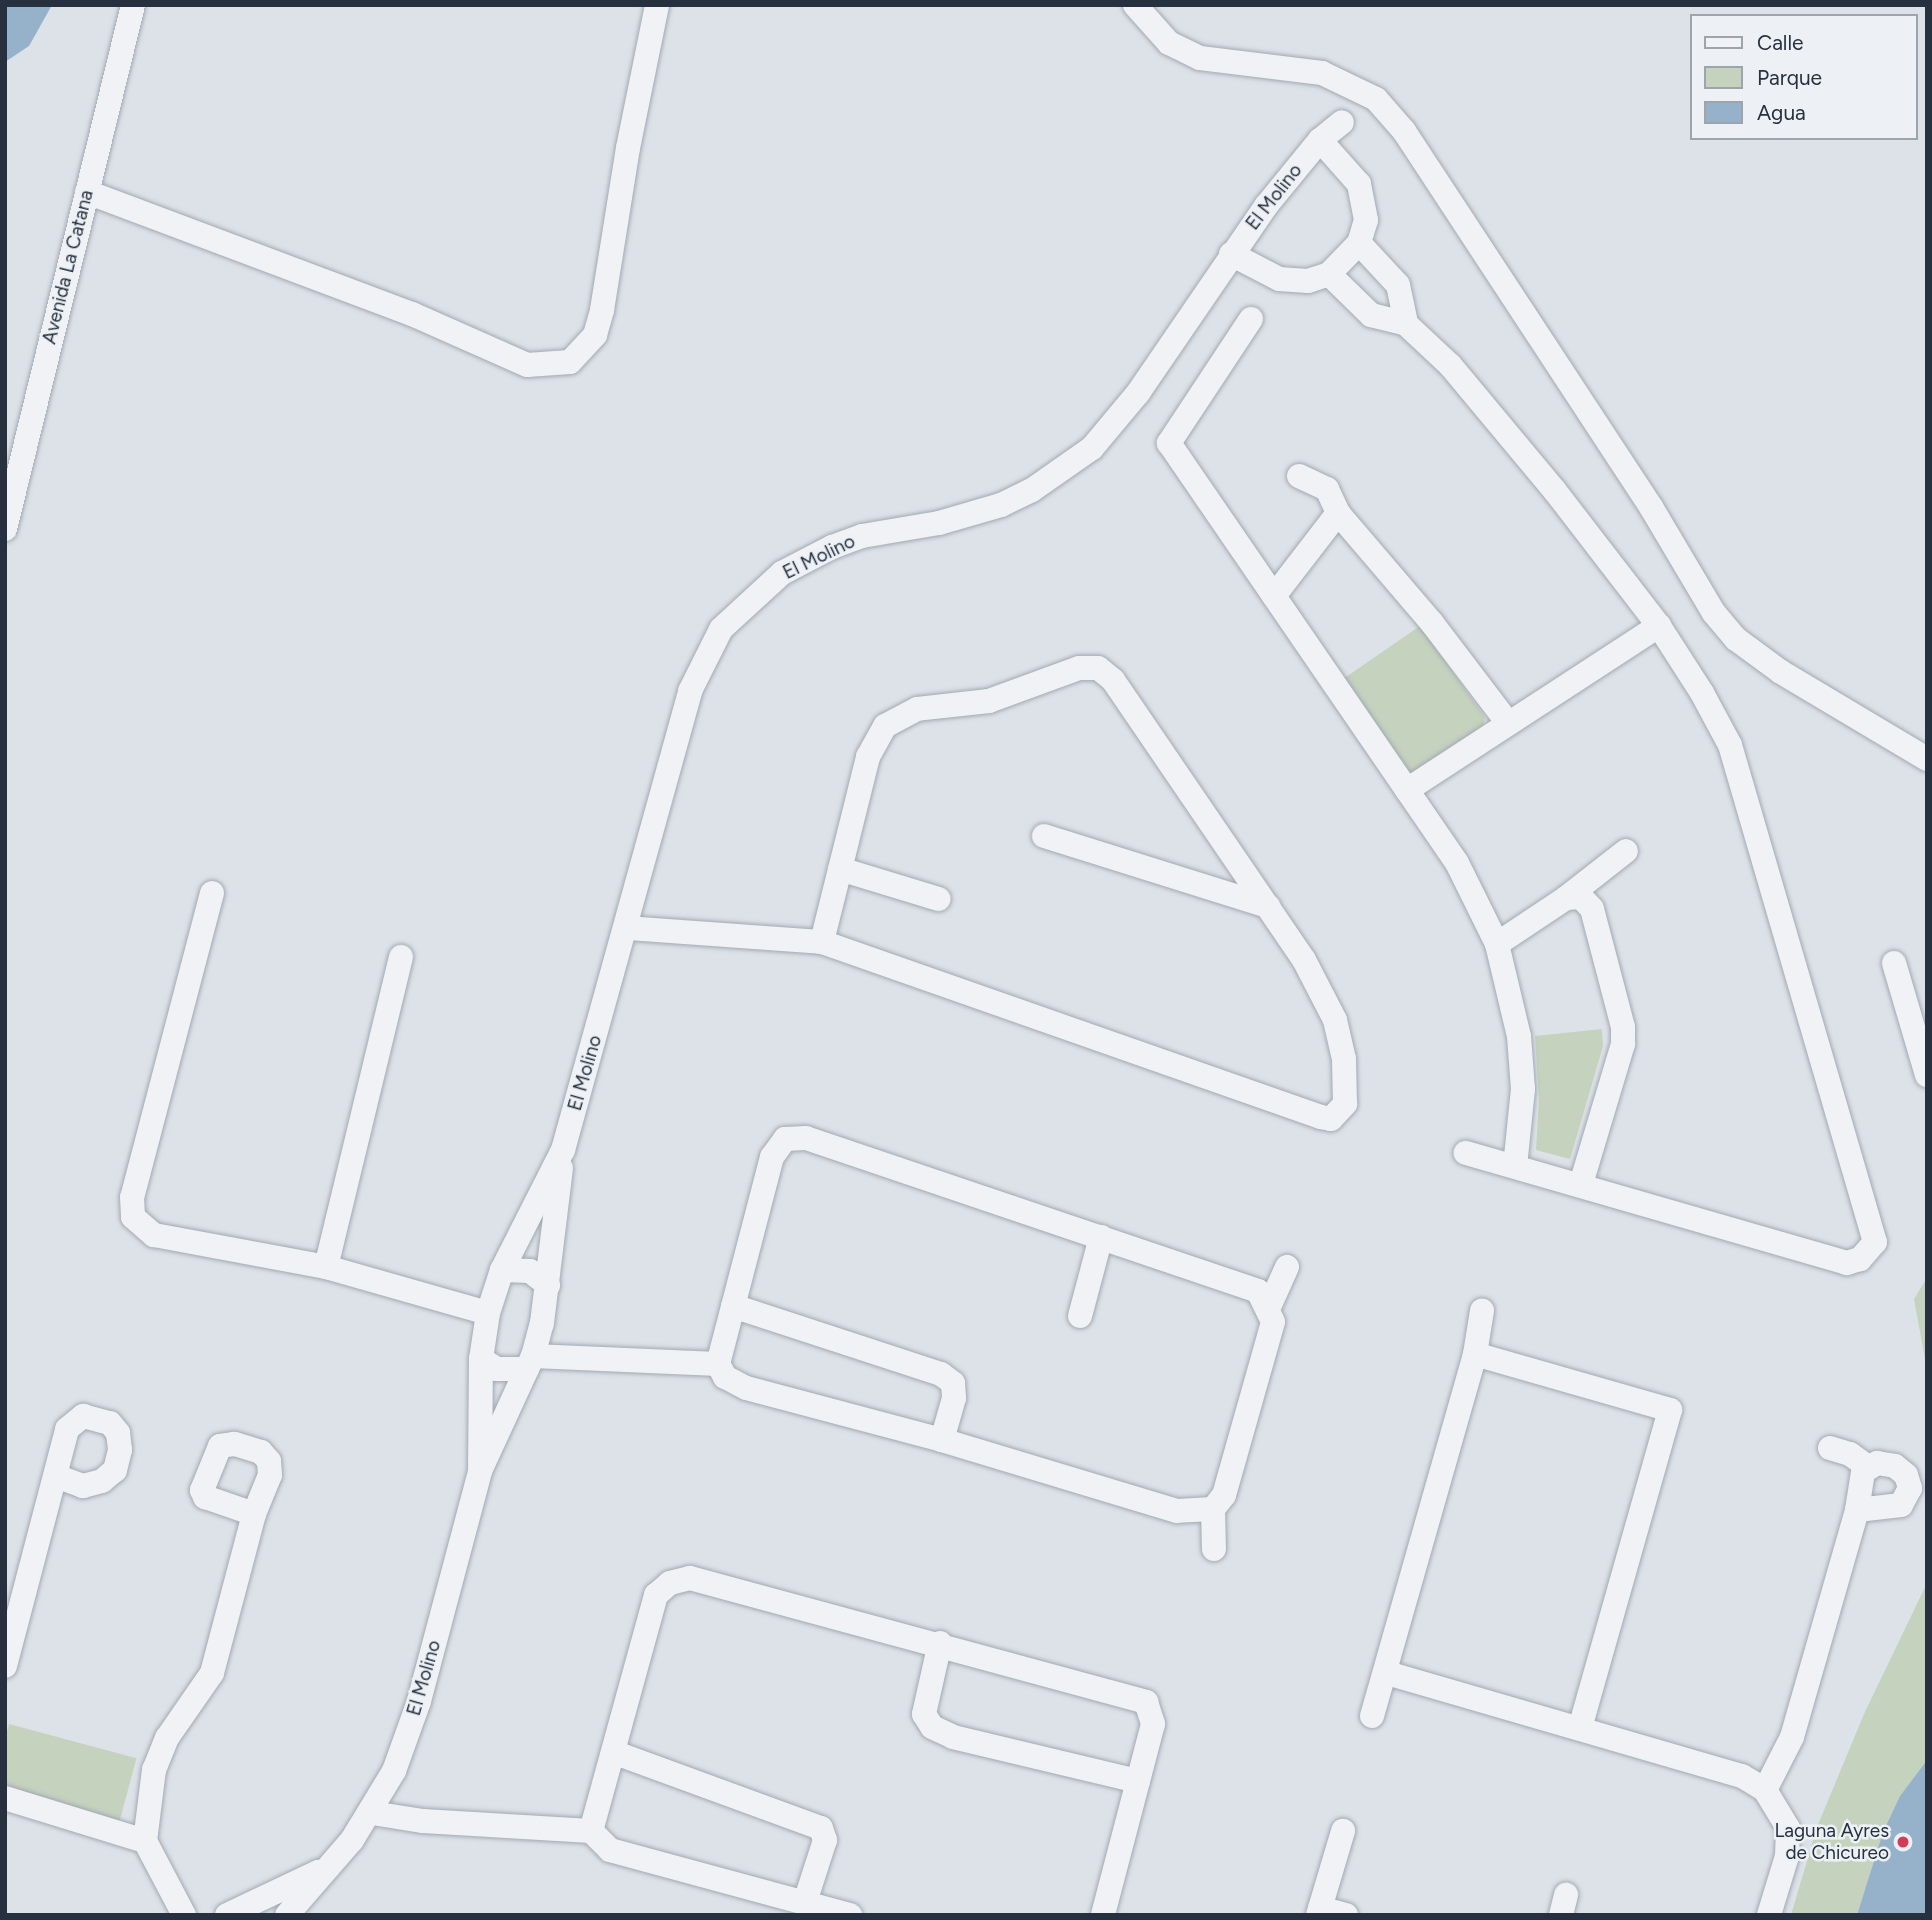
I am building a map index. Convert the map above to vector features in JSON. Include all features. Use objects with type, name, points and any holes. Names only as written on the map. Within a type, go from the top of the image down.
[{"type":"street","name":"Avenida La Catana","points":[[5,529],[133,5]]},
{"type":"street","points":[[86,191],[412,314],[527,365],[570,362],[595,335],[602,310],[657,5]]},
{"type":"street","points":[[1135,5],[1170,43],[1200,58],[1322,73],[1376,99],[1404,131],[1651,508],[1714,613],[1736,639],[1781,672],[1927,759]]},
{"type":"street","name":"El Molino","points":[[287,1915],[372,1813],[394,1771],[419,1701],[480,1471],[530,1362],[548,1285],[563,1150],[627,928],[690,691],[707,652],[732,615],[782,573],[832,547],[862,536],[969,515],[1012,500],[1058,474],[1092,448],[1138,393],[1231,254],[1320,140],[1342,122]]},
{"type":"street","points":[[1231,254],[1279,279],[1308,281],[1329,274],[1359,243],[1366,220],[1359,184],[1320,140]]},
{"type":"street","points":[[1359,243],[1398,285],[1406,324]]},
{"type":"street","points":[[1329,274],[1371,315],[1406,324],[1450,365],[1538,470],[1659,626],[1730,745],[1875,1242],[1860,1259],[1847,1263],[1581,1184],[1466,1153]]},
{"type":"street","points":[[1251,319],[1169,443],[1457,863],[1497,944],[1519,1035],[1523,1089],[1515,1166]]},
{"type":"street","points":[[1299,476],[1327,489],[1338,513],[1432,622],[1508,723]]},
{"type":"street","points":[[1274,596],[1338,513]]},
{"type":"street","points":[[1407,790],[1659,626]]},
{"type":"street","points":[[627,928],[822,942],[1331,1119],[1340,1113],[1347,1090],[1335,1020],[1304,960],[1113,680],[1098,668],[1079,668],[989,701],[916,709],[885,726],[868,757],[822,942]]},
{"type":"street","points":[[1044,836],[1268,906]]},
{"type":"street","points":[[1497,944],[1566,898],[1626,851]]},
{"type":"street","points":[[840,869],[939,899]]},
{"type":"street","points":[[212,893],[132,1197],[133,1217],[154,1235],[326,1268],[488,1313]]},
{"type":"street","points":[[1566,898],[1581,897],[1592,909],[1623,1027],[1623,1044],[1581,1184]]},
{"type":"street","points":[[326,1268],[401,957]]},
{"type":"street","points":[[1894,962],[1927,1075]]},
{"type":"street","points":[[1213,1509],[1177,1511],[942,1440],[746,1388],[725,1377],[718,1364],[772,1157],[785,1139],[806,1138],[1258,1291],[1269,1307],[1273,1322],[1224,1495],[1213,1509],[1214,1549]]},
{"type":"street","name":"El Molino","points":[[480,1471],[481,1359],[488,1313],[502,1270],[563,1150]]},
{"type":"street","points":[[1080,1316],[1101,1237]]},
{"type":"street","points":[[1269,1307],[1287,1267]]},
{"type":"street","points":[[502,1270],[530,1271],[548,1285]]},
{"type":"street","points":[[733,1306],[941,1374],[953,1383],[954,1398],[942,1440]]},
{"type":"street","points":[[1372,1716],[1387,1673],[1475,1354],[1482,1311]]},
{"type":"street","points":[[1475,1354],[1670,1410],[1580,1727]]},
{"type":"street","points":[[481,1359],[497,1369],[530,1362],[718,1364]]},
{"type":"street","points":[[1830,1448],[1850,1454],[1868,1467]]},
{"type":"street","points":[[1857,1510],[1895,1508],[1909,1494],[1909,1481],[1901,1469],[1881,1463],[1868,1467]]},
{"type":"street","points":[[1765,1790],[1792,1737],[1868,1467]]},
{"type":"street","points":[[5,1666],[56,1476]]},
{"type":"street","points":[[184,1915],[145,1841],[154,1770],[167,1738],[212,1673],[254,1514]]},
{"type":"street","points":[[591,1831],[656,1595],[670,1583],[690,1578],[940,1643],[1146,1702],[1153,1724],[1103,1915]]},
{"type":"street","points":[[940,1643],[923,1714],[932,1727],[953,1737],[1138,1781]]},
{"type":"street","points":[[1387,1673],[1742,1776],[1765,1790],[1788,1828],[1787,1856],[1769,1915]]},
{"type":"street","points":[[613,1752],[821,1828],[825,1839],[806,1902]]},
{"type":"street","points":[[5,1798],[145,1841]]},
{"type":"street","points":[[372,1813],[422,1821],[591,1831],[610,1850],[850,1915]]},
{"type":"street","points":[[1343,1831],[1319,1911],[1346,1915]]},
{"type":"street","name":"El Molino","points":[[226,1915],[328,1867]]},
{"type":"green space","points":[[1420,626],[1485,717],[1483,727],[1412,777],[1343,679]]},
{"type":"green space","points":[[1602,1029],[1603,1046],[1570,1159],[1536,1150],[1539,1099],[1535,1036]]},
{"type":"green space","points":[[1927,1278],[1927,1370],[1914,1299]]},
{"type":"green space","points":[[1927,1583],[1927,1760],[1900,1796],[1883,1832],[1857,1915],[1791,1915],[1817,1827],[1864,1714]]},
{"type":"green space","points":[[9,1724],[137,1758],[119,1824],[5,1793],[5,1739]]},
{"type":"water","points":[[5,5],[52,5],[29,46],[5,62]]},
{"type":"water","name":"Laguna Ayres de Chicureo","points":[[1927,1760],[1927,1915],[1857,1915],[1883,1832],[1900,1796]]},
{"type":"place","name":"Laguna Ayres de Chicureo","points":[[1903,1842]]}]
